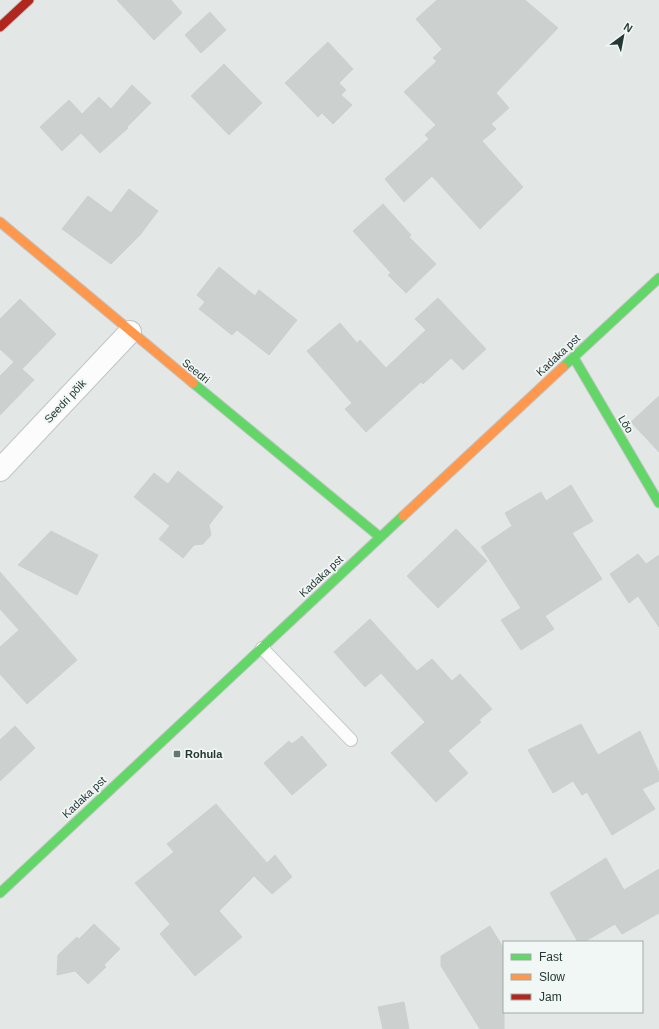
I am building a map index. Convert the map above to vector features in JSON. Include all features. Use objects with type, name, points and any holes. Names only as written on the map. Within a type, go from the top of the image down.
[{"type":"main road","points":[[0,27],[29,0]]},
{"type":"main road","name":"Seedri","points":[[0,222],[130,332],[380,537]]},
{"type":"main road","name":"Kadaka pst","points":[[0,892],[659,278]]},
{"type":"main road","name":"Lõo","points":[[574,358],[659,503]]},
{"type":"street","name":"Seedri põik","points":[[0,470],[130,332]]},
{"type":"lane","points":[[262,648],[352,740]]},
{"type":"building","points":[[117,0],[171,0],[182,13],[154,40]]},
{"type":"building","points":[[437,0],[525,0],[558,28],[496,93],[509,108],[491,124],[496,129],[482,141],[523,187],[480,229],[432,176],[404,202],[385,179],[429,139],[425,135],[436,125],[404,92],[437,61],[433,58],[442,49],[416,19]]},
{"type":"building","points":[[210,12],[226,30],[201,53],[185,35]]},
{"type":"building","points":[[328,42],[353,69],[339,83],[346,90],[341,95],[352,105],[333,124],[322,113],[318,117],[285,83]]},
{"type":"building","points":[[224,64],[262,103],[229,135],[191,96]]},
{"type":"building","points":[[132,85],[151,103],[127,127],[128,128],[100,153],[81,133],[62,151],[40,127],[69,100],[82,114],[99,97],[111,109]]},
{"type":"building","points":[[129,189],[158,211],[140,235],[111,264],[62,229],[88,196],[111,213]]},
{"type":"building","points":[[383,204],[411,235],[409,237],[436,264],[406,293],[388,275],[391,273],[353,231]]},
{"type":"building","points":[[219,267],[255,296],[259,290],[297,320],[269,355],[237,330],[232,335],[199,309],[205,302],[197,295]]},
{"type":"building","points":[[438,298],[486,349],[463,370],[451,358],[423,384],[421,382],[366,432],[345,409],[352,403],[307,351],[340,323],[357,343],[360,340],[386,368],[426,330],[415,319]]},
{"type":"building","points":[[20,299],[56,334],[22,369],[34,380],[0,415],[0,376],[14,362],[0,349],[0,319]]},
{"type":"building","points":[[659,396],[659,452],[631,422]]},
{"type":"building","points":[[178,471],[223,507],[209,525],[211,535],[203,544],[194,545],[183,558],[159,539],[170,526],[134,497],[154,473],[168,484]]},
{"type":"building","points":[[571,485],[593,521],[572,533],[602,579],[545,616],[554,629],[521,650],[501,620],[521,608],[481,547],[512,526],[505,513],[541,492],[546,501]]},
{"type":"building","points":[[456,529],[487,561],[438,608],[407,576]]},
{"type":"building","points":[[51,531],[98,555],[77,595],[18,565]]},
{"type":"building","points":[[638,554],[646,564],[659,555],[659,627],[638,596],[629,603],[610,574]]},
{"type":"building","points":[[0,572],[77,660],[27,704],[0,674],[0,647],[19,630],[0,609]]},
{"type":"building","points":[[370,619],[417,671],[432,659],[452,681],[460,674],[492,709],[479,720],[481,722],[448,751],[468,773],[436,802],[391,753],[425,722],[381,673],[365,687],[334,652]]},
{"type":"building","points":[[581,724],[598,755],[640,731],[659,773],[659,781],[642,789],[655,809],[612,835],[587,792],[582,795],[573,781],[553,793],[528,750]]},
{"type":"building","points":[[15,726],[35,748],[0,781],[0,740]]},
{"type":"building","points":[[302,736],[327,765],[292,795],[264,763],[289,741],[292,744]]},
{"type":"building","points":[[216,804],[267,863],[275,855],[292,877],[272,894],[254,876],[219,911],[242,937],[195,976],[160,934],[170,924],[135,883],[174,852],[167,844]]},
{"type":"building","points":[[606,858],[624,890],[659,869],[659,913],[622,934],[615,924],[586,941],[577,941],[550,893]]},
{"type":"building","points":[[94,924],[120,949],[104,965],[106,967],[88,984],[75,971],[57,975],[58,955],[77,937],[79,939]]},
{"type":"building","points":[[490,926],[503,947],[504,1029],[480,1029],[441,966],[441,956]]},
{"type":"building","points":[[404,1002],[409,1029],[383,1029],[378,1007]]},
{"type":"traffic: fast","points":[[563,367],[659,278]]},
{"type":"traffic: fast","points":[[574,358],[659,503]]},
{"type":"traffic: fast","points":[[193,383],[380,537]]},
{"type":"traffic: fast","points":[[0,893],[403,516]]},
{"type":"traffic: slow","points":[[0,222],[193,383]]},
{"type":"traffic: slow","points":[[403,516],[563,367]]},
{"type":"traffic: jam","points":[[0,27],[29,0]]},
{"type":"place","name":"Rohula","points":[[177,754]]}]
